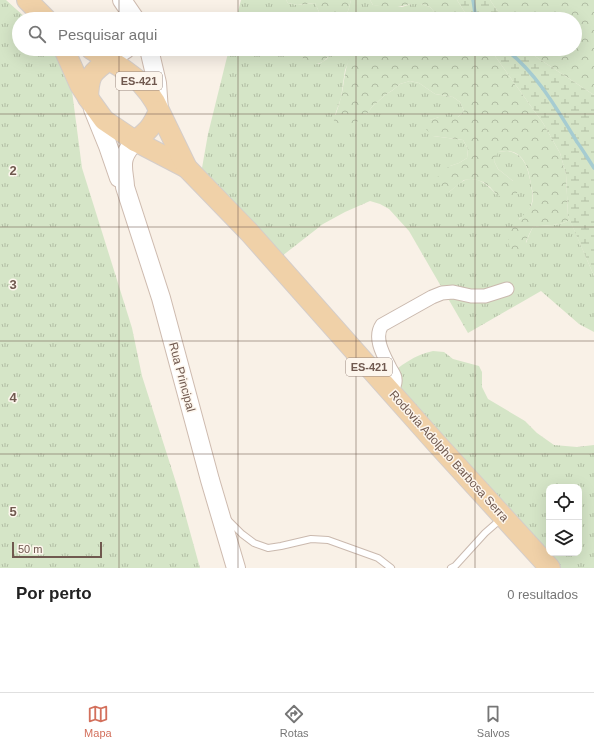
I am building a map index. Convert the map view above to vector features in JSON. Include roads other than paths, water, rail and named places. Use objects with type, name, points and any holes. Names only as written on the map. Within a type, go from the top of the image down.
[{"type":"main road","points":[[27,0],[39,12]]},
{"type":"main road","points":[[122,0],[130,12]]},
{"type":"main road","name":"Rodovia Adolpho Barbosa Serra","points":[[67,56],[80,85],[104,120],[135,141],[187,168]]},
{"type":"main road","name":"Rodovia Adolpho Barbosa Serra","points":[[102,56],[139,81],[149,92],[187,168],[249,232],[550,568]]},
{"type":"main road","points":[[88,98],[92,74],[97,68],[115,56]]},
{"type":"main road","points":[[135,141],[150,128],[159,112],[157,83],[151,56]]},
{"type":"main road","name":"Rua Principal","points":[[88,98],[108,146],[118,176],[125,187]]},
{"type":"main road","name":"Rua Principal","points":[[135,141],[124,157],[123,170],[125,187],[161,298],[236,568]]},
{"type":"street","points":[[391,391],[396,382],[395,377],[381,350],[378,338],[382,325],[442,293],[453,292],[471,296],[485,296],[507,289]]},
{"type":"lane","points":[[219,511],[242,534],[254,543],[268,548],[311,539],[328,540],[378,558],[391,568]]},
{"type":"lane","points":[[451,568],[455,566],[485,534],[504,517]]},
{"type":"waterway","points":[[473,0],[475,12]]},
{"type":"waterway","points":[[514,56],[527,69],[554,104],[594,168]]}]
